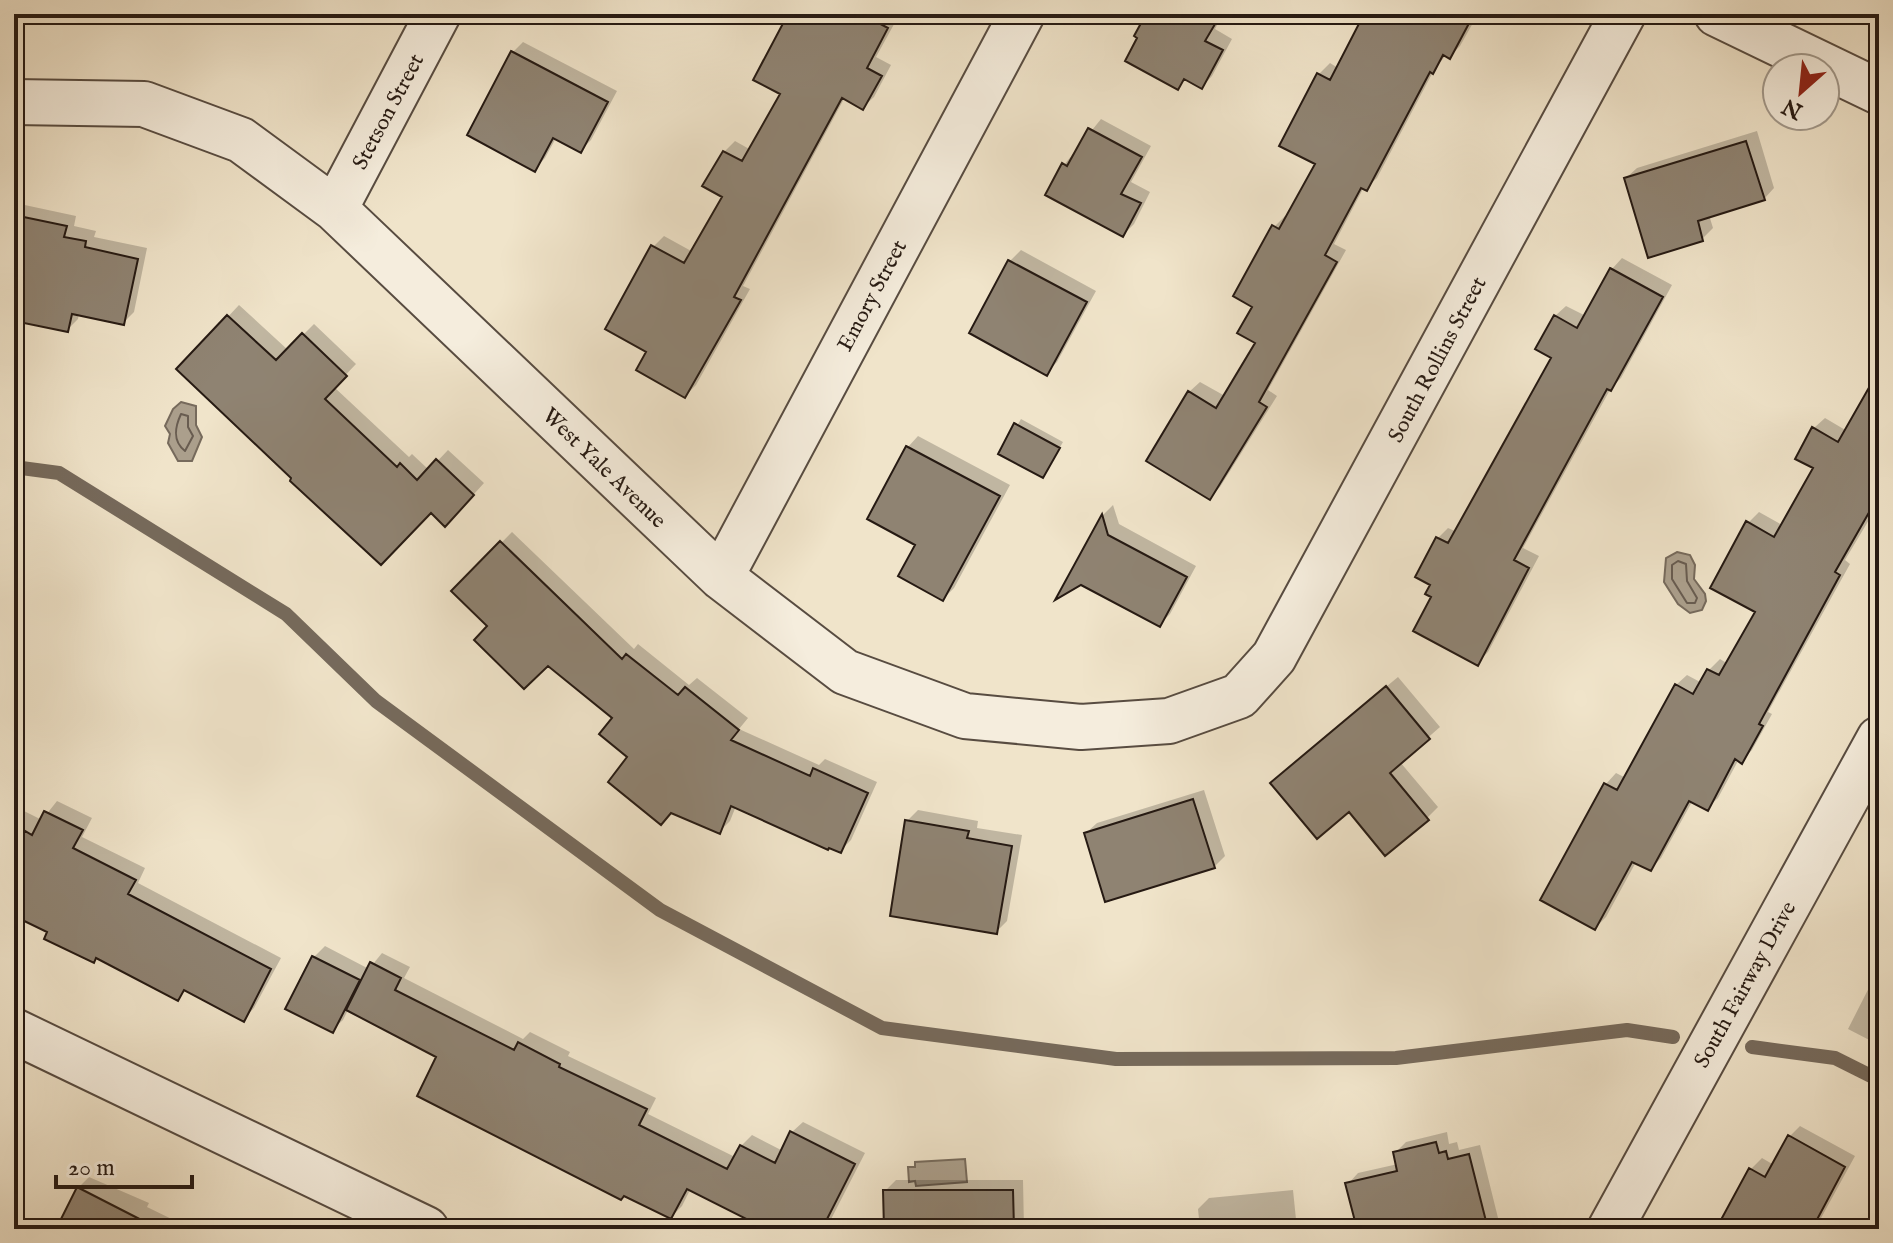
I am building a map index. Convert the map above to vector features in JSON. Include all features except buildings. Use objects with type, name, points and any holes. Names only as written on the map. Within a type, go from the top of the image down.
[{"type":"street","name":"Stetson Street","points":[[335,209],[438,14]]},
{"type":"street","name":"Emory Street","points":[[721,577],[1022,14]]},
{"type":"street","name":"South Rollins Street","points":[[1239,696],[1274,657],[1623,14]]},
{"type":"street","points":[[1717,14],[1879,92]]},
{"type":"street","name":"West Yale Avenue","points":[[14,102],[144,104],[241,140],[335,209],[721,577],[845,672],[965,716],[1081,727],[1169,721],[1239,696]]},
{"type":"street","name":"South Fairway Drive","points":[[1610,1229],[1879,739]]},
{"type":"street","points":[[14,1031],[426,1229]]},
{"type":"water","points":[[181,402],[196,406],[196,425],[202,437],[192,461],[178,461],[168,443],[170,434],[165,426],[173,409]]},
{"type":"water","points":[[1677,552],[1690,555],[1695,565],[1694,579],[1705,594],[1702,610],[1690,613],[1678,604],[1664,582],[1666,558]]},
{"type":"water","points":[[965,1159],[967,1182],[916,1186],[915,1181],[909,1182],[908,1167],[915,1167],[915,1162]]},
{"type":"waterway","points":[[14,467],[59,473],[286,614],[376,701],[660,910],[882,1028],[1116,1059],[1396,1058],[1627,1030],[1673,1037]]},
{"type":"waterway","points":[[1752,1047],[1835,1058],[1879,1080]]}]
